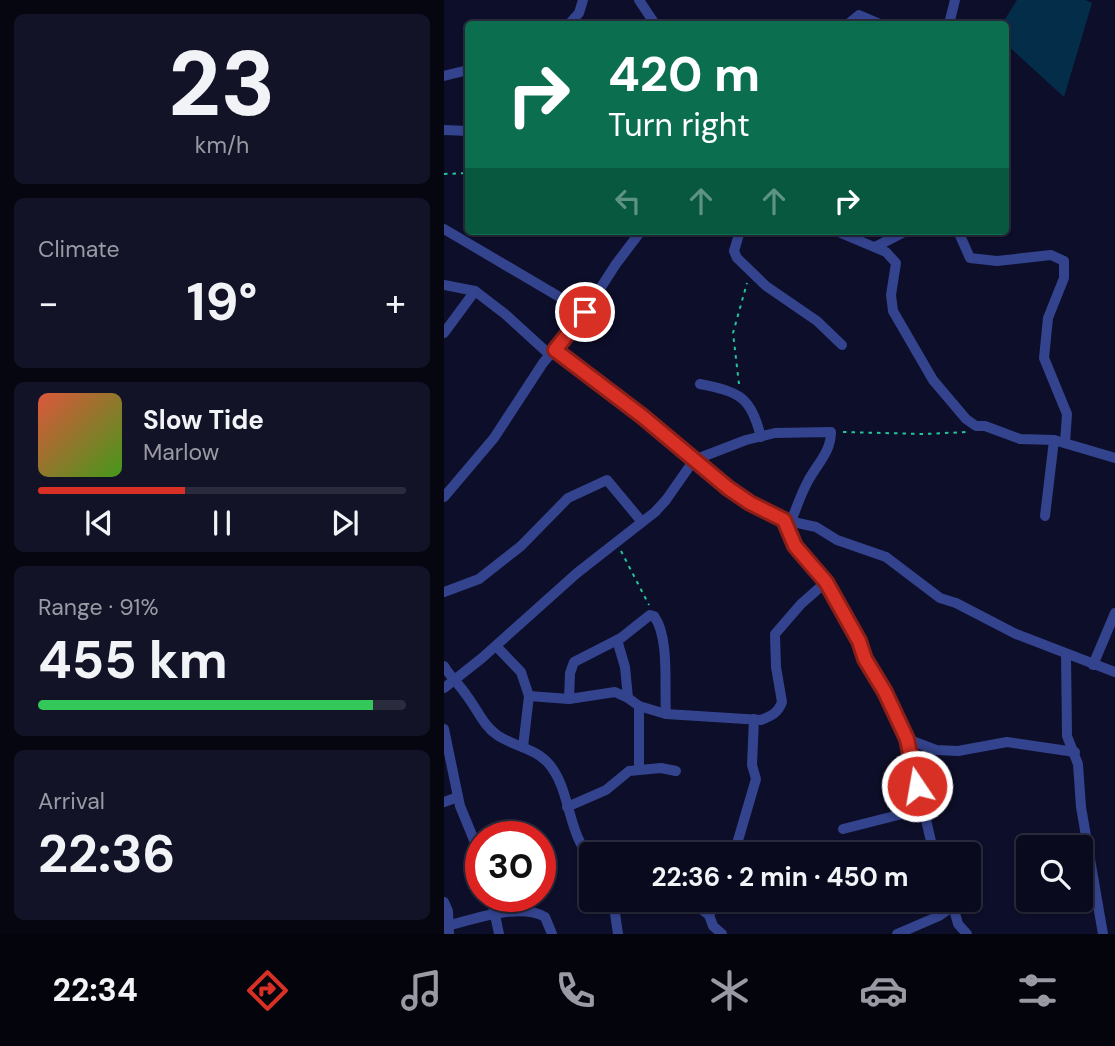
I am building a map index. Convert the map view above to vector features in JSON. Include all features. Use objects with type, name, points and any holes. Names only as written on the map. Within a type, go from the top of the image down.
[{"type":"street","points":[[581,19],[583,0]]},
{"type":"street","points":[[639,0],[653,21]]},
{"type":"street","points":[[950,21],[955,0]]},
{"type":"street","points":[[852,21],[859,15],[873,21]]},
{"type":"street","points":[[444,76],[465,70]]},
{"type":"street","points":[[444,130],[465,131]]},
{"type":"street","points":[[444,229],[585,312]]},
{"type":"street","points":[[444,497],[494,438],[538,371],[585,312],[638,235]]},
{"type":"street","points":[[739,235],[734,251],[737,258],[751,272],[817,321],[842,345]]},
{"type":"street","points":[[846,235],[886,251],[896,263],[891,295],[893,311],[933,380],[956,410],[977,426],[985,426],[1020,439],[1060,442],[1114,458]]},
{"type":"street","points":[[875,247],[898,235]]},
{"type":"street","points":[[960,235],[970,258],[997,261],[1051,255],[1065,261],[1064,278],[1048,318],[1044,358],[1067,414],[1045,516]]},
{"type":"street","points":[[444,285],[475,291],[553,353],[642,416],[740,497],[787,521],[816,527],[837,540],[886,557],[940,598],[956,603],[1016,634],[1114,672]]},
{"type":"street","points":[[444,333],[475,291]]},
{"type":"street","points":[[701,384],[740,396],[756,419],[761,437]]},
{"type":"street","points":[[448,684],[496,646],[548,597],[642,522],[666,500],[694,460],[775,433],[831,432],[827,452],[787,521],[795,546],[826,582],[859,641],[865,659],[885,692],[907,739],[931,842]]},
{"type":"street","points":[[444,592],[479,579],[521,546],[568,498],[607,480],[642,522]]},
{"type":"street","points":[[529,696],[569,699],[615,692],[639,706],[666,714],[761,720],[775,714],[782,702],[776,667],[775,634],[801,604],[826,582]]},
{"type":"street","points":[[1093,665],[1114,612]]},
{"type":"street","points":[[569,699],[570,673],[574,662],[617,640],[650,615],[654,616],[662,634],[666,666],[666,714]]},
{"type":"street","points":[[617,640],[625,667],[628,698]]},
{"type":"street","points":[[496,646],[520,673],[529,696],[523,747]]},
{"type":"street","points":[[1066,654],[1067,736],[1078,764],[1081,807],[1103,934]]},
{"type":"street","points":[[444,666],[448,684]]},
{"type":"street","points":[[448,684],[461,688],[487,726],[499,736],[540,756],[550,766],[559,781],[575,830],[582,842]]},
{"type":"street","points":[[639,706],[639,770]]},
{"type":"street","points":[[738,842],[756,779],[752,765],[754,719]]},
{"type":"street","points":[[444,729],[447,754],[467,821]]},
{"type":"street","points":[[907,739],[936,750],[958,751],[1007,742],[1075,752]]},
{"type":"street","points":[[567,807],[606,790],[622,775],[661,768],[676,771]]},
{"type":"street","points":[[444,802],[458,797]]},
{"type":"street","points":[[843,829],[922,809]]},
{"type":"street","points":[[444,902],[450,930],[495,915],[529,911],[545,917],[552,934]]},
{"type":"street","points":[[494,912],[499,934]]},
{"type":"street","points":[[615,912],[618,934]]},
{"type":"street","points":[[705,912],[713,926],[722,934]]},
{"type":"street","points":[[897,934],[943,912]]},
{"type":"street","points":[[955,912],[958,924],[967,934]]},
{"type":"path","points":[[444,174],[465,173]]},
{"type":"path","points":[[740,396],[733,333],[751,272]]},
{"type":"path","points":[[831,432],[976,432]]},
{"type":"path","points":[[617,543],[654,616]]},
{"type":"water","points":[[1017,0],[1085,0],[1092,3],[1064,97],[1009,47],[1009,21],[1004,21]]},
{"type":"route","points":[[585,312],[555,350],[642,416],[740,497],[784,520],[795,546],[826,582],[895,711],[907,739],[917,786]]}]
